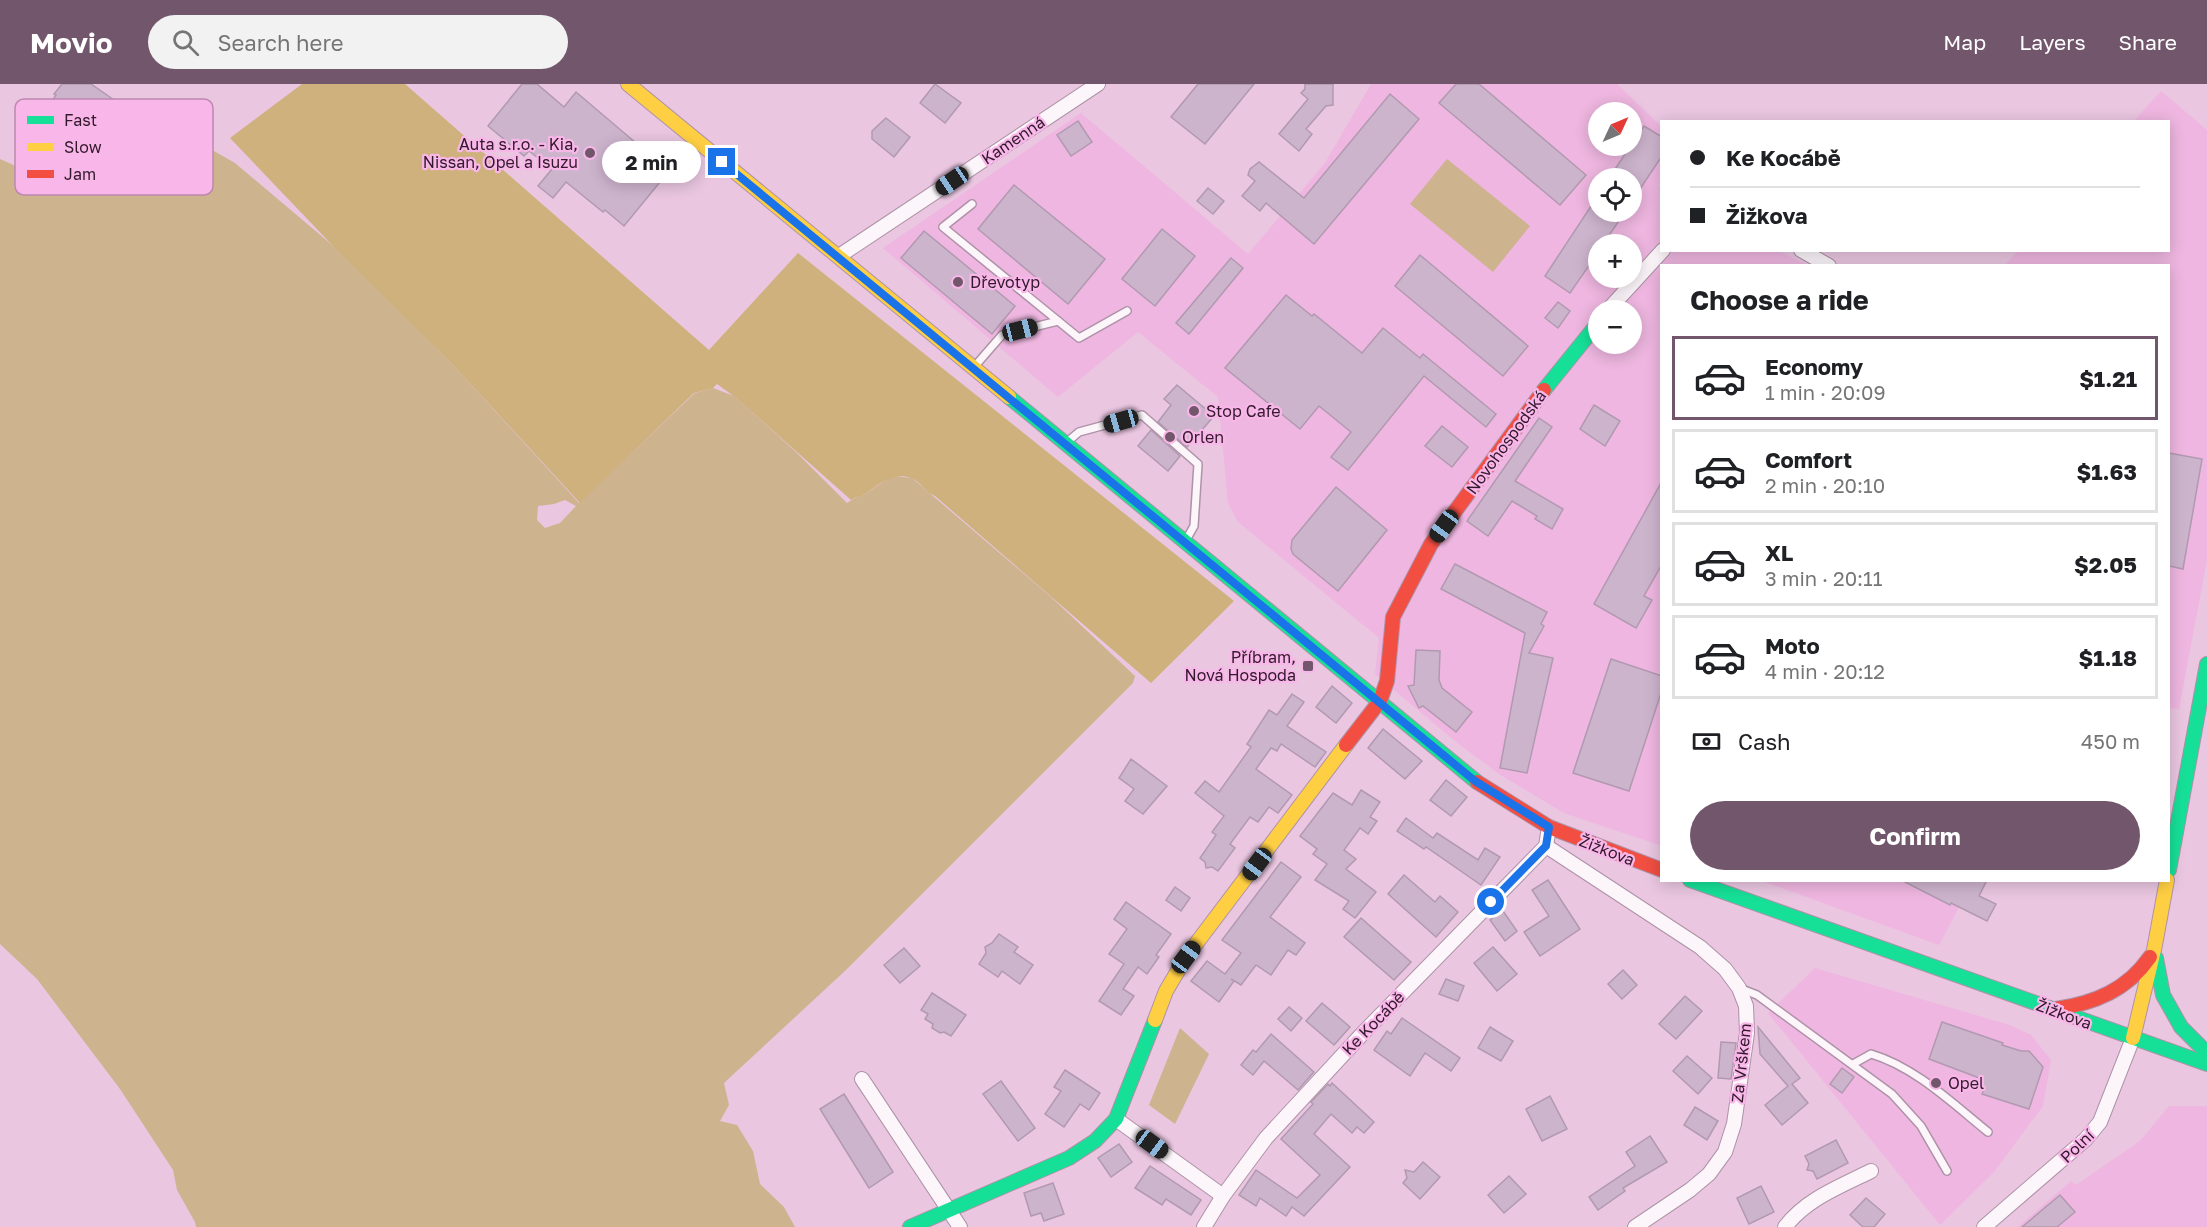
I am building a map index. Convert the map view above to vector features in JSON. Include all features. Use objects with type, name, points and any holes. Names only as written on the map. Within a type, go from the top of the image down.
[{"type":"street","name":"Žižkova","points":[[628,84],[1475,781],[1549,827],[1660,869]]},
{"type":"street","name":"Kamenná","points":[[839,256],[1098,84]]},
{"type":"street","points":[[1617,300],[1661,252]]},
{"type":"street","points":[[1804,252],[1826,264]]},
{"type":"street","name":"Novohospodská","points":[[1380,701],[1388,681],[1393,617],[1431,544],[1588,335]]},
{"type":"street","points":[[2170,865],[2207,664]]},
{"type":"street","points":[[910,1227],[1069,1158],[1095,1141],[1116,1119],[1140,1063],[1166,991],[1186,957],[1380,701]]},
{"type":"street","points":[[1546,846],[1549,827]]},
{"type":"street","name":"Za Vrškem","points":[[1546,846],[1700,947],[1725,969],[1739,988],[1746,1006],[1747,1033],[1734,1124],[1725,1152],[1709,1174],[1690,1190],[1635,1227]]},
{"type":"street","name":"Ke Kocábě","points":[[1204,1227],[1223,1196],[1266,1138],[1355,1041],[1546,846]]},
{"type":"street","name":"Žižkova","points":[[1696,882],[2207,1064]]},
{"type":"street","points":[[2133,1038],[2154,950],[2167,882]]},
{"type":"street","points":[[2053,1010],[2078,1006],[2104,998],[2130,982],[2154,950]]},
{"type":"street","points":[[2154,950],[2163,995],[2181,1027],[2207,1053]]},
{"type":"street","name":"Polní","points":[[1984,1227],[2086,1139],[2100,1122],[2133,1038]]},
{"type":"street","points":[[862,1079],[960,1227]]},
{"type":"street","points":[[1116,1119],[1223,1196]]},
{"type":"street","points":[[1785,1227],[1798,1212],[1814,1201],[1871,1171]]},
{"type":"lane","points":[[972,204],[942,227],[1079,338],[1127,311]]},
{"type":"lane","points":[[973,368],[1002,335],[1058,321]]},
{"type":"lane","points":[[1065,444],[1079,432],[1142,415],[1198,464],[1194,526],[1185,542]]},
{"type":"lane","points":[[1739,988],[1757,995],[1892,1094],[1922,1126],[1947,1171]]},
{"type":"lane","points":[[1853,1064],[1871,1054],[1882,1057],[1922,1080],[1988,1132]]},
{"type":"shaded area","points":[[302,84],[405,84],[709,350],[798,253],[1234,601],[1151,683],[914,479],[904,476],[891,478],[851,500],[735,397],[717,384],[713,388],[694,393],[580,503],[451,363],[335,248],[230,138]]},
{"type":"shaded area","points":[[1371,84],[1617,84],[1636,102],[1588,102],[1588,156],[1642,156],[1642,108],[1660,125],[1660,182],[1658,185],[1660,186],[1660,252],[1781,252],[1805,264],[1660,264],[1660,845],[1564,813],[1499,774],[1460,745],[1375,674],[1379,638],[1238,522],[1228,503],[1218,397],[1138,332],[1058,397],[883,248],[1081,113],[1248,254],[1325,163]]},
{"type":"shaded area","points":[[2161,91],[2207,130],[2207,560],[2179,709],[2170,708],[2170,264],[2006,264],[2017,252],[2170,252],[2170,120],[2135,120]]},
{"type":"shaded area","points":[[213,150],[235,163],[344,255],[451,363],[579,503],[695,393],[713,388],[734,396],[796,452],[847,503],[892,476],[912,478],[1051,597],[1135,676],[1133,683],[846,970],[724,1083],[729,1105],[720,1121],[737,1125],[753,1151],[760,1184],[784,1207],[795,1227],[196,1227],[177,1190],[173,1170],[120,1089],[37,979],[0,944],[0,159],[15,166],[15,195],[213,195]],"holes":[[[565,500],[576,506],[560,523],[545,528],[537,520],[538,506]]]},
{"type":"shaded area","points":[[1447,159],[1530,226],[1493,272],[1410,204]]},
{"type":"shaded area","points":[[1765,882],[1972,882],[1939,945]]},
{"type":"shaded area","name":"Opel","points":[[1815,968],[2010,1025],[2031,1035],[2051,1060],[2043,1106],[1994,1172],[1940,1225],[1768,1013]]},
{"type":"shaded area","points":[[1180,1028],[1209,1054],[1175,1124],[1149,1105]]},
{"type":"shaded area","points":[[2169,1106],[2207,1106],[2207,1227],[2018,1227],[2071,1181],[2076,1185],[2140,1141]]},
{"type":"building","points":[[62,84],[91,84],[113,99],[53,99],[56,95],[54,94]]},
{"type":"building","name":"Auta s.r.o. - Kia, Nissan, Opel a Isuzu","points":[[522,84],[537,84],[564,107],[576,92],[669,171],[624,226],[566,182],[553,198],[538,186],[552,169],[529,151],[524,156],[488,126]]},
{"type":"building","points":[[935,84],[961,103],[945,123],[920,103]]},
{"type":"building","points":[[1198,84],[1254,84],[1205,144],[1171,117]]},
{"type":"building","points":[[1305,84],[1333,84],[1333,105],[1326,106],[1306,129],[1312,134],[1299,151],[1279,134],[1308,99],[1301,93],[1305,89]]},
{"type":"building","points":[[1456,84],[1479,84],[1586,175],[1560,205],[1439,103]]},
{"type":"building","points":[[1390,94],[1419,119],[1314,244],[1266,203],[1260,211],[1242,196],[1255,181],[1248,175],[1250,169],[1259,162],[1304,198]]},
{"type":"building","points":[[886,118],[910,137],[894,157],[872,139],[872,131]]},
{"type":"building","points":[[1078,121],[1092,142],[1071,156],[1057,135]]},
{"type":"building","points":[[1644,126],[1660,136],[1660,159],[1642,186],[1642,168],[1616,168],[1624,156],[1642,156]]},
{"type":"building","points":[[1014,185],[1105,259],[1068,304],[978,229]]},
{"type":"building","points":[[1208,188],[1224,201],[1213,214],[1197,201]]},
{"type":"building","points":[[1588,211],[1588,222],[1618,222],[1610,234],[1588,234],[1588,267],[1570,293],[1545,276]]},
{"type":"building","points":[[1162,229],[1195,256],[1155,306],[1122,279]]},
{"type":"building","name":"Dřevotyp","points":[[924,231],[1015,306],[992,334],[901,258]]},
{"type":"building","points":[[1420,255],[1528,346],[1503,376],[1395,286]]},
{"type":"building","points":[[1231,258],[1243,268],[1189,334],[1176,323]]},
{"type":"building","points":[[1286,295],[1312,316],[1314,314],[1362,353],[1383,328],[1420,358],[1423,354],[1496,414],[1486,427],[1424,376],[1348,470],[1331,457],[1351,432],[1319,406],[1300,429],[1225,368]]},
{"type":"building","points":[[1558,302],[1570,311],[1558,328],[1545,318]]},
{"type":"building","points":[[1177,385],[1214,416],[1187,447],[1158,422],[1171,405],[1164,399]]},
{"type":"building","points":[[1594,405],[1620,421],[1605,446],[1580,429]]},
{"type":"building","points":[[1539,418],[1552,427],[1515,481],[1563,509],[1552,529],[1535,519],[1537,516],[1512,501],[1488,536],[1467,521]]},
{"type":"building","points":[[1442,426],[1468,447],[1452,467],[1425,446]]},
{"type":"building","points":[[1151,430],[1180,456],[1168,471],[1138,446]]},
{"type":"building","points":[[2170,453],[2202,459],[2183,569],[2170,566]]},
{"type":"building","points":[[1660,485],[1660,568],[1644,596],[1652,600],[1636,628],[1594,604]]},
{"type":"building","points":[[1336,487],[1387,530],[1338,591],[1293,554],[1291,549],[1292,540]]},
{"type":"building","points":[[1455,564],[1547,612],[1541,624],[1544,626],[1529,653],[1553,658],[1527,773],[1500,768],[1525,633],[1441,589]]},
{"type":"building","points":[[1416,650],[1440,651],[1439,680],[1442,688],[1472,712],[1456,732],[1423,706],[1419,708],[1408,686],[1414,685]]},
{"type":"building","points":[[1611,659],[1660,675],[1660,696],[1629,791],[1573,773]]},
{"type":"building","points":[[1332,686],[1352,703],[1336,723],[1316,707]]},
{"type":"building","points":[[1292,694],[1304,702],[1287,726],[1326,752],[1315,767],[1281,744],[1277,751],[1271,748],[1256,769],[1292,795],[1278,813],[1269,807],[1258,822],[1250,817],[1230,844],[1235,848],[1218,871],[1212,867],[1206,868],[1205,862],[1200,858],[1216,835],[1212,832],[1224,816],[1195,793],[1205,781],[1219,792],[1251,747],[1247,744],[1269,710],[1277,715]]},
{"type":"building","points":[[1383,729],[1422,761],[1405,779],[1368,748]]},
{"type":"building","points":[[1131,759],[1167,786],[1143,814],[1125,801],[1134,789],[1119,778]]},
{"type":"building","points":[[1446,780],[1467,797],[1451,816],[1430,800]]},
{"type":"building","points":[[1361,790],[1380,802],[1370,817],[1377,821],[1368,834],[1360,828],[1344,850],[1356,859],[1346,869],[1376,892],[1355,918],[1343,909],[1349,901],[1315,880],[1327,864],[1313,854],[1317,849],[1300,836],[1333,793],[1352,805]]},
{"type":"building","points":[[1406,818],[1433,838],[1437,833],[1478,860],[1485,848],[1500,857],[1481,885],[1426,847],[1424,849],[1397,831]]},
{"type":"building","points":[[1281,862],[1301,877],[1270,917],[1305,943],[1296,955],[1288,950],[1271,975],[1256,965],[1241,985],[1231,979],[1234,981],[1219,1002],[1191,981],[1207,961],[1225,974],[1241,953],[1222,940]]},
{"type":"building","points":[[1404,875],[1435,902],[1440,896],[1458,912],[1436,937],[1388,894]]},
{"type":"building","points":[[1548,880],[1580,929],[1540,956],[1524,932],[1549,916],[1532,890]]},
{"type":"building","points":[[1905,882],[1986,882],[1979,896],[1996,904],[1987,921],[1951,903],[1950,905]]},
{"type":"building","points":[[1175,887],[1190,898],[1181,911],[1166,900]]},
{"type":"building","points":[[1126,902],[1171,934],[1156,955],[1159,957],[1147,974],[1138,967],[1123,989],[1134,996],[1121,1015],[1099,1001],[1124,964],[1109,954],[1127,929],[1114,919]]},
{"type":"building","points":[[1503,911],[1517,931],[1505,941],[1490,920]]},
{"type":"building","points":[[1361,918],[1411,962],[1394,980],[1344,937]]},
{"type":"building","points":[[999,934],[1018,947],[1014,952],[1033,965],[1020,984],[1002,971],[998,977],[979,964],[986,953],[985,947],[992,943]]},
{"type":"building","points":[[1493,947],[1517,974],[1497,991],[1474,963]]},
{"type":"building","points":[[904,948],[920,966],[900,983],[884,965]]},
{"type":"building","points":[[1623,970],[1637,985],[1622,999],[1608,984]]},
{"type":"building","points":[[1446,979],[1464,986],[1458,1001],[1439,994]]},
{"type":"building","points":[[932,993],[966,1015],[951,1036],[932,1028],[933,1024],[925,1019],[928,1014],[921,1010]]},
{"type":"building","points":[[1685,996],[1702,1011],[1676,1039],[1659,1024]]},
{"type":"building","points":[[1322,1003],[1350,1027],[1334,1045],[1306,1021]]},
{"type":"building","points":[[1289,1007],[1302,1018],[1291,1031],[1278,1019]]},
{"type":"building","points":[[1402,1018],[1460,1058],[1451,1071],[1425,1053],[1410,1076],[1374,1050],[1387,1031],[1391,1034]]},
{"type":"building","points":[[1942,1022],[2003,1043],[2002,1045],[2029,1051],[2043,1067],[2029,1109],[1982,1094],[1985,1088],[1980,1085],[1982,1079],[1929,1059]]},
{"type":"building","points":[[1490,1027],[1513,1041],[1501,1061],[1478,1048]]},
{"type":"building","points":[[1758,1027],[1800,1078],[1792,1084],[1808,1103],[1782,1125],[1765,1105],[1788,1086],[1760,1054]]},
{"type":"building","points":[[1271,1034],[1314,1072],[1298,1090],[1264,1061],[1253,1075],[1241,1065],[1253,1050],[1256,1052]]},
{"type":"building","points":[[1721,1042],[1736,1043],[1731,1079],[1718,1078]]},
{"type":"building","points":[[1687,1056],[1712,1078],[1698,1094],[1673,1071]]},
{"type":"building","points":[[1842,1068],[1854,1077],[1842,1093],[1830,1084]]},
{"type":"building","points":[[1065,1070],[1100,1093],[1089,1110],[1080,1104],[1064,1127],[1045,1114],[1061,1091],[1054,1087]]},
{"type":"building","points":[[1001,1081],[1035,1128],[1018,1141],[983,1094]]},
{"type":"building","points":[[1332,1083],[1374,1122],[1364,1133],[1357,1127],[1352,1133],[1331,1114],[1314,1134],[1350,1167],[1304,1216],[1292,1207],[1286,1216],[1260,1198],[1256,1206],[1239,1195],[1256,1170],[1297,1198],[1320,1175],[1281,1139],[1313,1104],[1311,1102],[1328,1084],[1330,1086]]},
{"type":"building","points":[[844,1094],[893,1172],[869,1188],[820,1109]]},
{"type":"building","points":[[1550,1096],[1567,1129],[1542,1141],[1526,1109]]},
{"type":"building","points":[[1695,1107],[1718,1121],[1707,1140],[1684,1125]]},
{"type":"building","points":[[1650,1136],[1667,1162],[1623,1188],[1625,1191],[1598,1210],[1589,1197],[1635,1166],[1626,1152]]},
{"type":"building","points":[[1836,1140],[1848,1163],[1817,1179],[1813,1171],[1807,1170],[1809,1164],[1805,1156]]},
{"type":"building","points":[[1119,1144],[1132,1162],[1111,1177],[1098,1158]]},
{"type":"building","points":[[1423,1162],[1440,1177],[1420,1199],[1403,1183],[1407,1178],[1405,1170],[1414,1172]]},
{"type":"building","points":[[1150,1166],[1201,1200],[1191,1215],[1166,1199],[1162,1205],[1135,1188]]},
{"type":"building","points":[[1509,1176],[1526,1194],[1504,1213],[1488,1195]]},
{"type":"building","points":[[1053,1183],[1064,1214],[1044,1221],[1041,1213],[1031,1216],[1024,1193]]},
{"type":"building","points":[[1761,1186],[1774,1212],[1749,1224],[1737,1198]]},
{"type":"building","points":[[2060,1195],[2075,1212],[2057,1227],[2022,1227]]},
{"type":"building","points":[[1866,1198],[1885,1214],[1874,1227],[1863,1227],[1850,1215]]},
{"type":"traffic: fast","points":[[1544,390],[1588,336]]},
{"type":"traffic: fast","points":[[1009,397],[1477,782]]},
{"type":"traffic: fast","points":[[2170,865],[2207,664]]},
{"type":"traffic: fast","points":[[1696,882],[2207,1064]]},
{"type":"traffic: fast","points":[[2156,958],[2163,995],[2181,1027],[2207,1053]]},
{"type":"traffic: fast","points":[[910,1227],[1069,1158],[1095,1141],[1116,1119],[1155,1020]]},
{"type":"traffic: slow","points":[[628,84],[1009,397]]},
{"type":"traffic: slow","points":[[1155,1020],[1166,991],[1186,957],[1346,745]]},
{"type":"traffic: slow","points":[[2133,1038],[2154,950],[2167,882]]},
{"type":"traffic: jam","points":[[1346,745],[1380,701],[1387,681],[1393,617],[1431,544],[1544,390]]},
{"type":"traffic: jam","points":[[1477,782],[1549,827],[1660,869]]},
{"type":"traffic: jam","points":[[2056,1009],[2084,1003],[2109,993],[2131,978],[2150,957]]},
{"type":"place","name":"Auta s.r.o. - Kia, Nissan, Opel a Isuzu","points":[[590,153]]},
{"type":"place","name":"Dřevotyp","points":[[958,282]]},
{"type":"place","name":"Stop Cafe","points":[[1194,411]]},
{"type":"place","name":"Orlen","points":[[1170,437]]},
{"type":"place","name":"Příbram, Nová Hospoda","points":[[1308,666]]},
{"type":"place","name":"Opel","points":[[1936,1083]]},
{"type":"route","points":[[722,162],[1475,781],[1549,827],[1546,846],[1491,902]]}]
